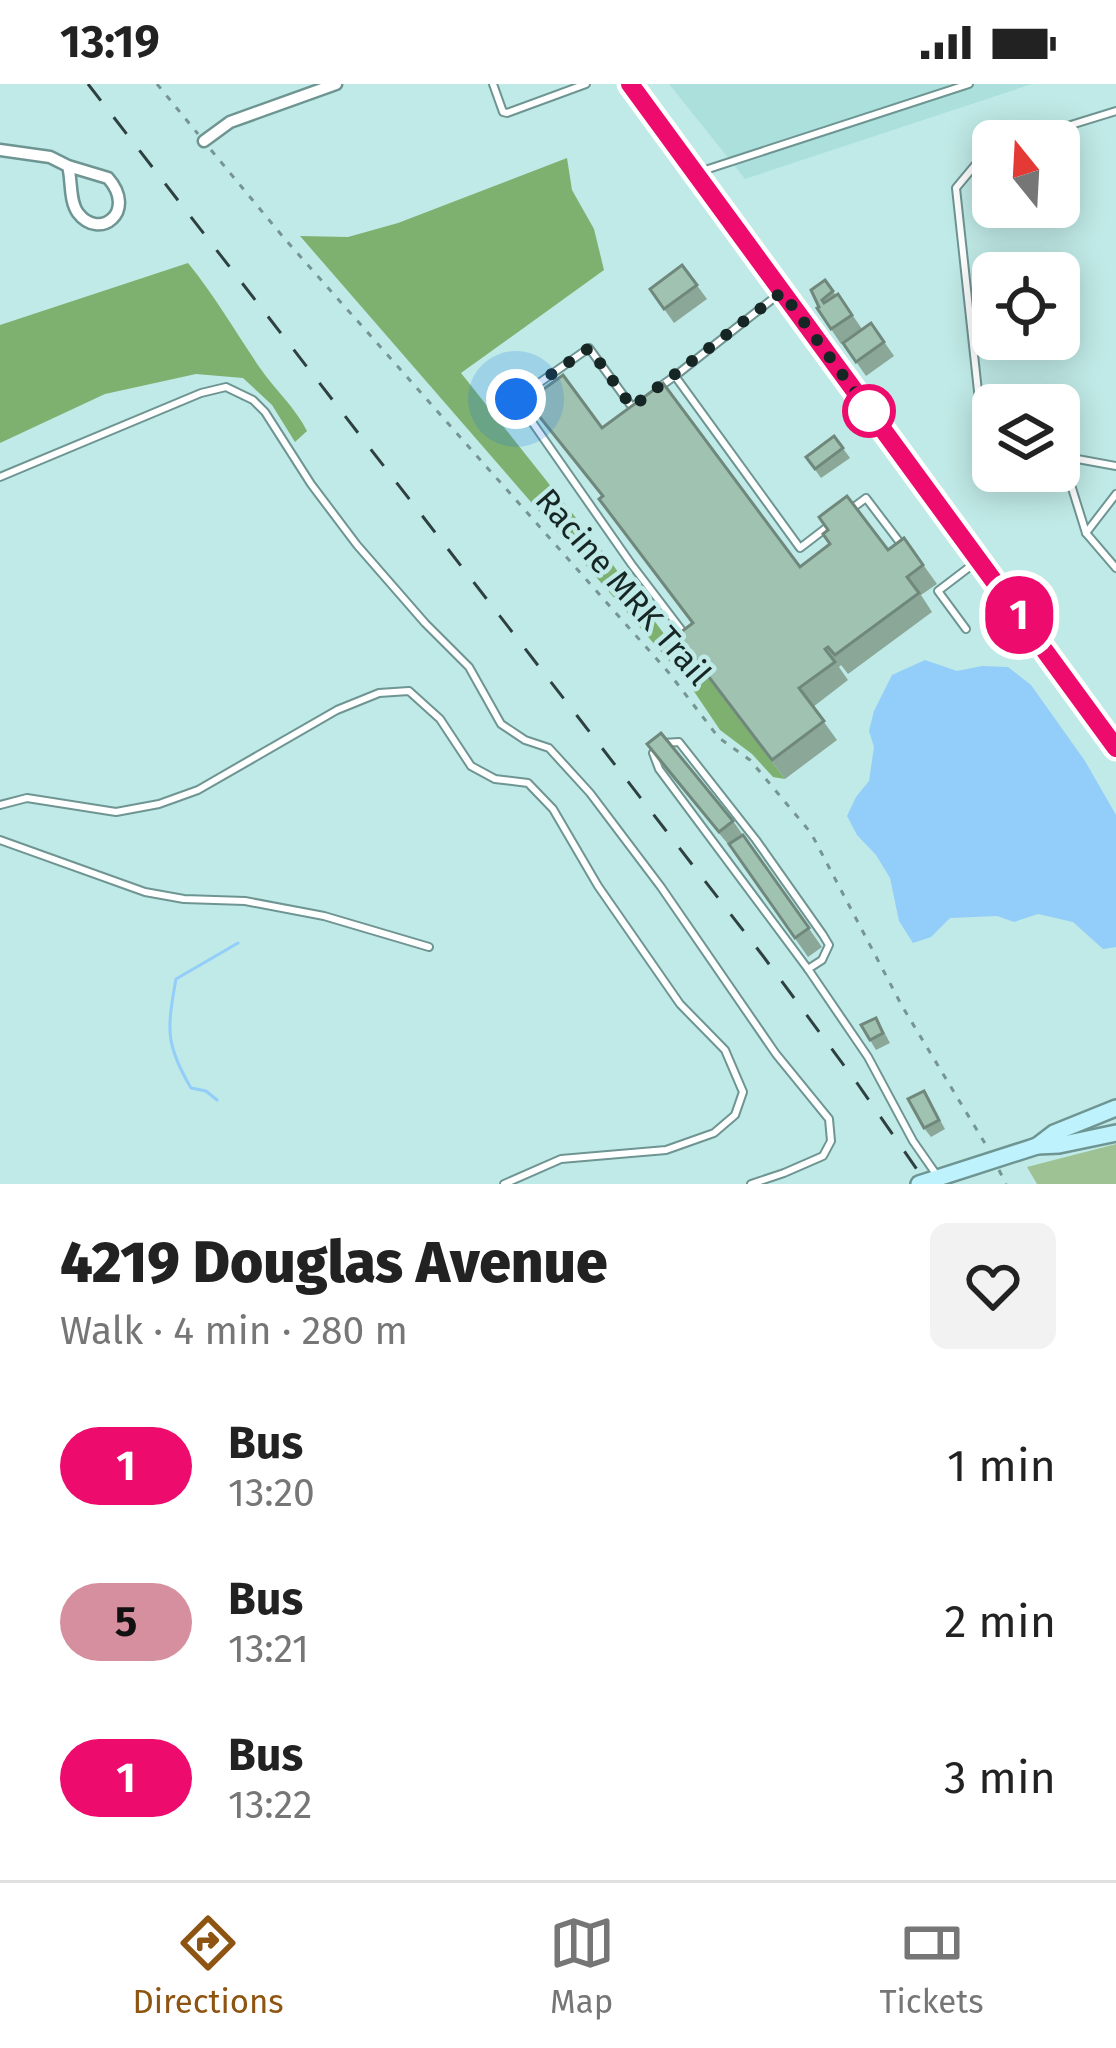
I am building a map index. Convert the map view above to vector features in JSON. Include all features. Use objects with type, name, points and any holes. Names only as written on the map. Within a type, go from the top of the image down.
[{"type":"main road","points":[[630,84],[1116,748]]},
{"type":"street","points":[[204,141],[230,122],[336,84]]},
{"type":"street","points":[[0,150],[50,157],[108,178],[120,198],[112,220],[88,222],[78,214],[68,166]]},
{"type":"street","points":[[919,1184],[1037,1145],[1054,1133],[1116,1108]]},
{"type":"street","points":[[1037,1145],[1116,1133]]},
{"type":"lane","points":[[493,84],[507,113],[586,84]]},
{"type":"lane","points":[[550,84],[555,96]]},
{"type":"lane","points":[[695,173],[969,84]]},
{"type":"lane","points":[[1080,122],[1116,111]]},
{"type":"lane","points":[[972,169],[956,188],[978,384]]},
{"type":"lane","points":[[689,640],[516,399],[589,348],[632,407],[782,292]]},
{"type":"lane","points":[[675,376],[800,548],[833,523]]},
{"type":"lane","points":[[0,477],[201,393],[226,387],[253,400],[357,544],[469,667],[501,724],[549,748],[590,794],[661,887],[776,1054],[829,1119],[830,1141],[823,1156],[751,1184]]},
{"type":"lane","points":[[1080,460],[1116,466]]},
{"type":"lane","points":[[1072,492],[1086,533],[1116,568]]},
{"type":"lane","points":[[1086,533],[1116,494]]},
{"type":"lane","points":[[850,511],[866,498],[906,551]]},
{"type":"lane","points":[[966,629],[938,591],[979,560]]},
{"type":"lane","points":[[0,805],[27,798],[116,812],[159,804],[198,790],[337,710],[379,693],[409,691],[440,719],[471,766],[495,779],[528,783],[553,808],[598,886],[680,1004],[725,1050],[743,1092],[735,1115],[714,1133],[665,1150],[561,1159],[503,1184]]},
{"type":"lane","points":[[808,969],[822,960],[830,945],[679,742],[663,743],[653,753],[659,769],[808,969],[868,1057],[913,1141],[939,1178]]},
{"type":"lane","points":[[0,840],[145,892],[304,913],[428,947]]},
{"type":"lane","points":[[744,851],[756,840]]},
{"type":"path","name":"Racine MRK Trail","points":[[157,84],[284,238],[669,673],[719,738],[750,760],[811,833],[902,1006],[994,1160]]},
{"type":"shaded area","points":[[669,84],[1032,84],[745,179]]},
{"type":"shaded area","points":[[925,660],[957,671],[1008,667],[1031,685],[1085,761],[1116,815],[1116,947],[1103,949],[1073,922],[1038,914],[1014,922],[997,916],[950,918],[931,937],[913,943],[899,921],[890,878],[847,816],[869,781],[874,747],[869,731],[892,675]]},
{"type":"green space","points":[[567,158],[572,190],[594,229],[604,270],[461,373],[682,658],[690,654],[785,779],[773,777],[720,730],[689,684],[300,236],[348,237],[398,223]]},
{"type":"green space","points":[[188,263],[307,431],[295,442],[272,405],[243,378],[196,374],[105,394],[0,443],[0,325]]},
{"type":"green space","points":[[1116,1144],[1116,1184],[1037,1184],[1027,1167]]},
{"type":"building","points":[[682,265],[697,285],[664,309],[650,289]]},
{"type":"building","points":[[825,280],[833,291],[824,303],[838,294],[852,315],[831,329],[811,290]]},
{"type":"building","points":[[871,323],[884,342],[856,362],[843,343]]},
{"type":"building","points":[[563,375],[602,428],[663,383],[800,567],[830,544],[819,517],[847,496],[888,550],[904,538],[923,565],[907,577],[919,593],[835,655],[825,649],[835,662],[799,688],[824,721],[772,760],[677,635],[693,623],[599,499],[603,496],[527,401]]},
{"type":"building","points":[[834,436],[843,448],[815,469],[806,457]]},
{"type":"building","points":[[661,733],[733,821],[719,832],[647,744]]},
{"type":"building","points":[[743,835],[809,928],[795,938],[729,844]]},
{"type":"building","points":[[876,1018],[883,1033],[870,1040],[861,1025]]},
{"type":"building","points":[[924,1091],[939,1120],[924,1128],[908,1099]]},
{"type":"waterway","points":[[217,1100],[191,1088],[183,1073],[172,1047],[171,1011],[176,979],[238,943]]},
{"type":"railway","points":[[88,84],[763,956],[927,1184]]},
{"type":"bus line","name":"1","points":[[630,84],[1116,748]]},
{"type":"route","points":[[516,399],[589,348],[632,407],[782,292],[869,411]]}]
